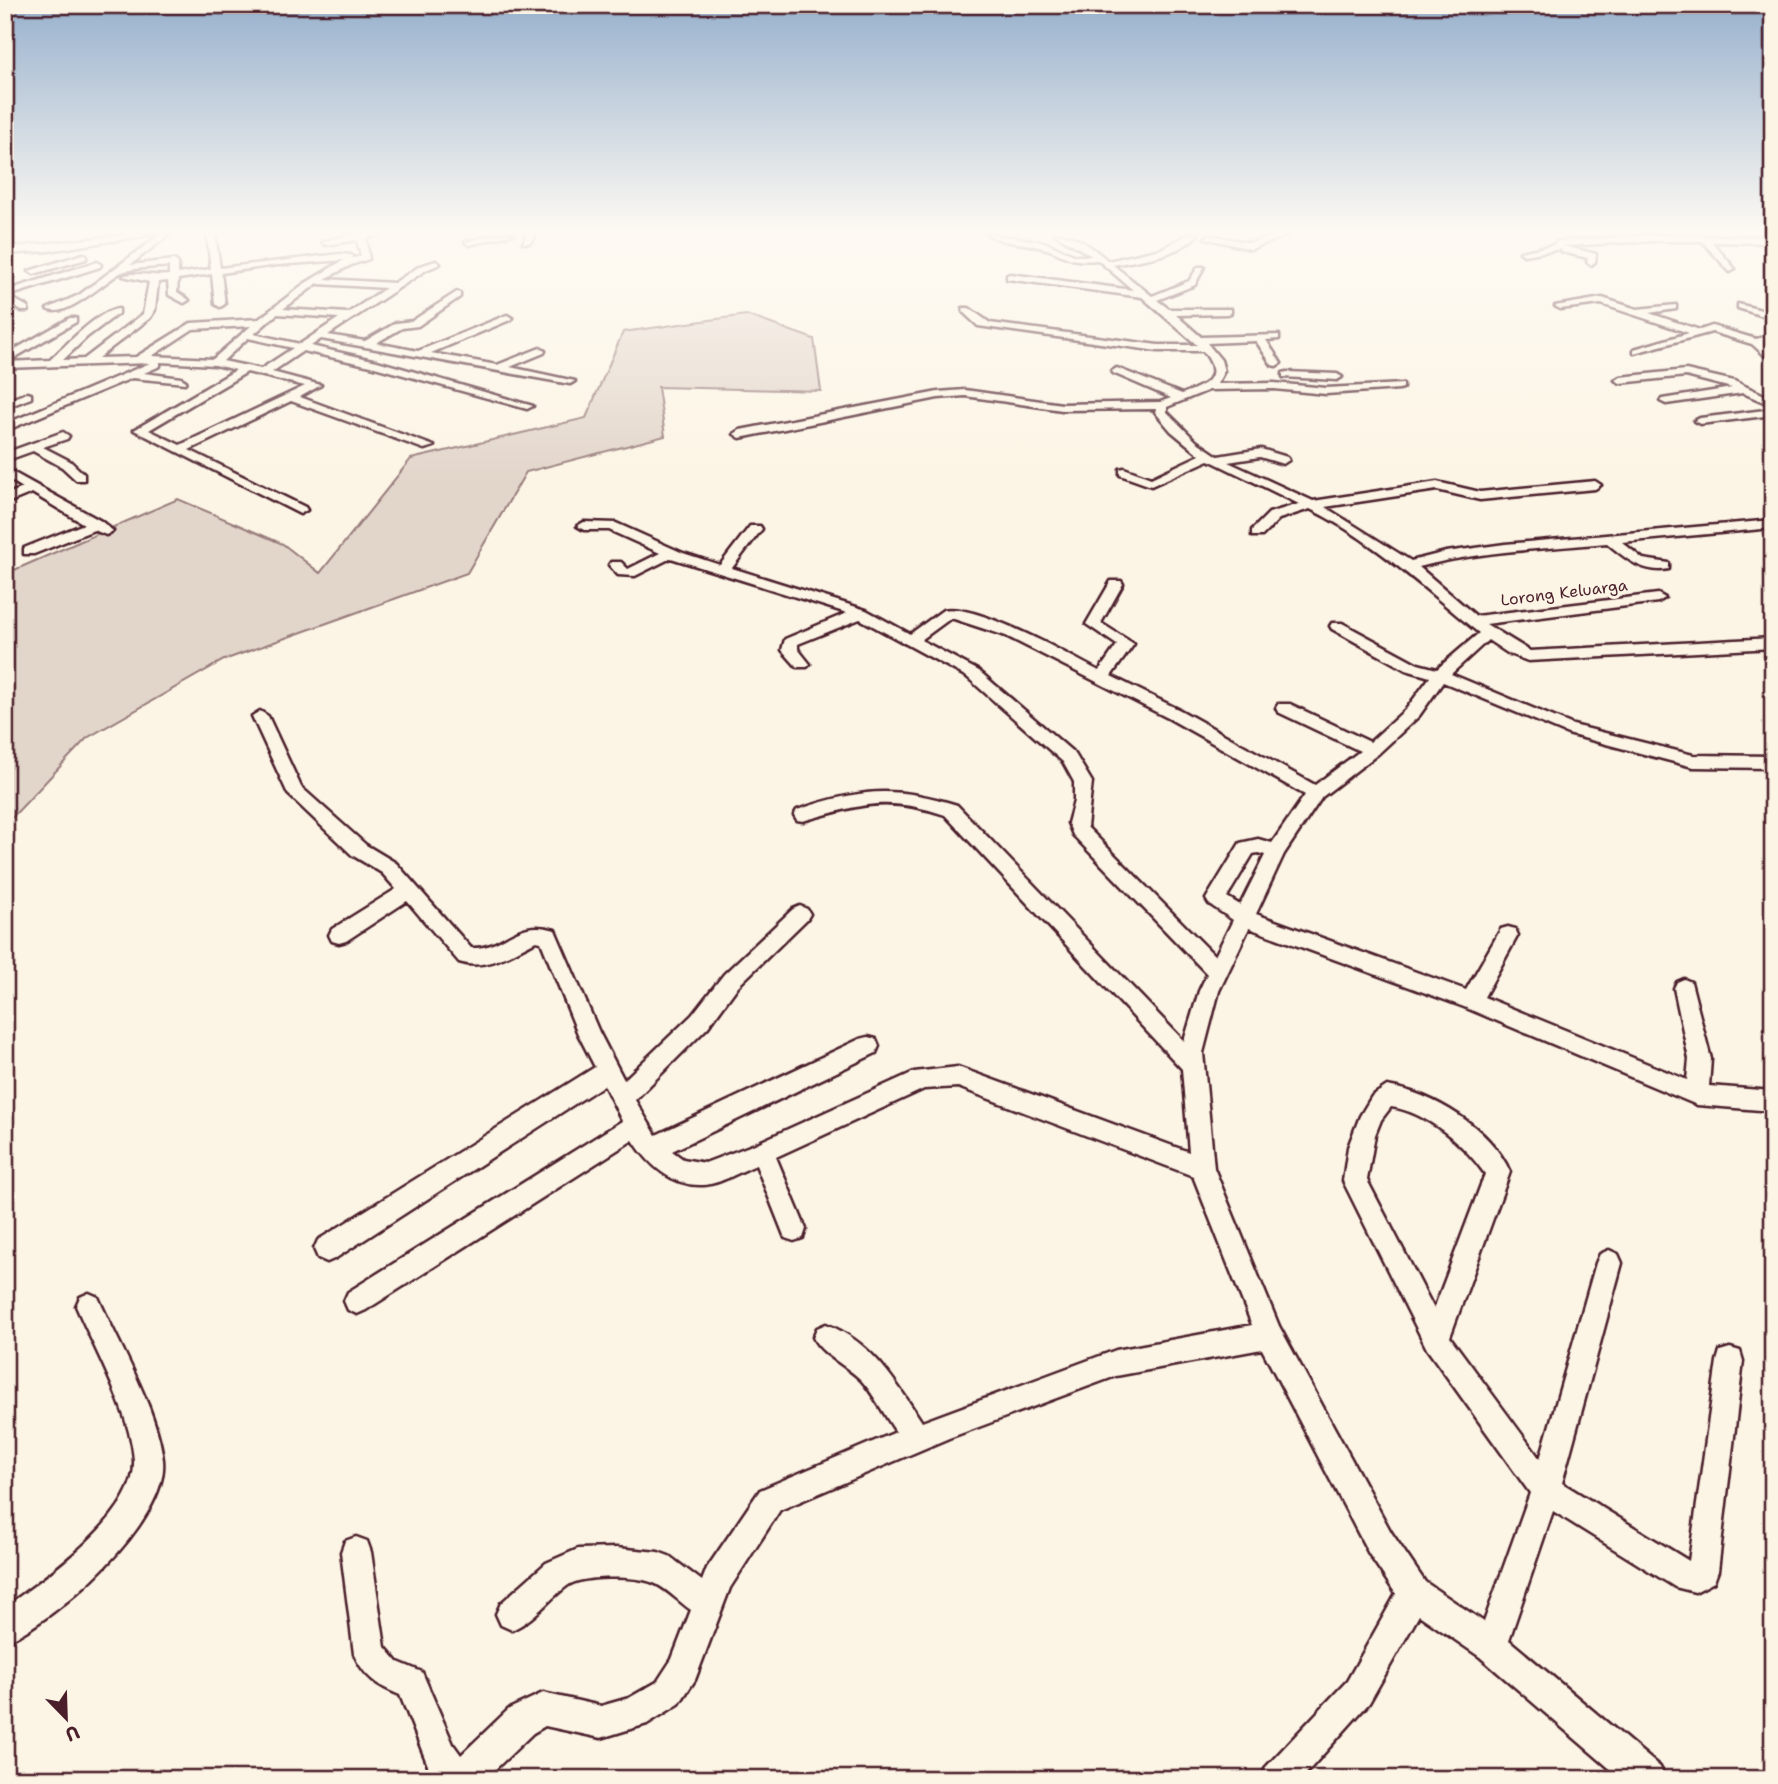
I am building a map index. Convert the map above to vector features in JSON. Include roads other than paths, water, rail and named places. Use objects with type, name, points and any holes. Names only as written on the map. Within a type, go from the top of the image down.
[{"type":"street","points":[[53,363],[83,335],[107,317]]},
{"type":"street","points":[[88,361],[145,317]]},
{"type":"street","points":[[218,324],[225,317]]},
{"type":"street","points":[[215,362],[265,317]]},
{"type":"street","points":[[264,372],[348,317]]},
{"type":"street","points":[[367,344],[400,325],[414,324],[424,317]]},
{"type":"street","points":[[974,317],[989,326],[1144,346],[1204,344],[1275,337]]},
{"type":"street","points":[[1171,317],[1204,344],[1226,374],[1210,387]]},
{"type":"street","points":[[1652,317],[1697,332]]},
{"type":"street","points":[[390,367],[507,318]]},
{"type":"street","points":[[5,359],[74,320]]},
{"type":"street","points":[[139,360],[185,328],[260,322]]},
{"type":"street","points":[[1638,351],[1715,329],[1756,342],[1773,360]]},
{"type":"street","points":[[5,348],[32,331]]},
{"type":"street","points":[[246,335],[306,346],[390,367],[527,406]]},
{"type":"street","points":[[319,336],[570,381]]},
{"type":"street","points":[[1258,337],[1276,363]]},
{"type":"street","points":[[1730,349],[1773,338]]},
{"type":"street","points":[[466,388],[499,368],[540,351]]},
{"type":"street","points":[[5,365],[167,359],[215,362],[316,386],[182,449]]},
{"type":"street","points":[[5,428],[167,359]]},
{"type":"street","points":[[245,369],[140,430],[300,509]]},
{"type":"street","points":[[1117,371],[1179,397]]},
{"type":"street","points":[[1620,380],[1686,373],[1747,390],[1773,403]]},
{"type":"street","points":[[131,374],[181,381]]},
{"type":"street","points":[[1246,374],[1337,377]]},
{"type":"street","points":[[740,434],[951,394],[1029,401],[1062,407],[1162,405],[1210,387],[1274,386],[1326,391],[1399,386]]},
{"type":"street","points":[[1666,401],[1747,390]]},
{"type":"street","points":[[5,405],[27,396]]},
{"type":"street","points":[[292,398],[428,446]]},
{"type":"street","points":[[1162,405],[1161,412],[1172,427],[1212,458],[1311,505],[1409,566],[1482,627],[1519,653],[1528,656],[1773,643]]},
{"type":"street","points":[[1700,421],[1773,412]]},
{"type":"street","points":[[5,457],[63,436]]},
{"type":"street","points":[[34,447],[66,464],[80,477]]},
{"type":"street","points":[[1124,472],[1151,482],[1212,458],[1261,453],[1283,460]]},
{"type":"street","points":[[5,471],[101,528],[29,551]]},
{"type":"street","points":[[1257,533],[1270,523],[1273,517],[1311,505],[1437,486],[1480,496],[1595,485]]},
{"type":"street","points":[[5,500],[32,488]]},
{"type":"street","points":[[1409,566],[1446,556],[1773,524]]},
{"type":"street","points":[[584,526],[611,526],[670,552],[861,613],[973,674],[1069,758],[1083,782],[1083,801],[1077,823],[1079,830],[1219,972]]},
{"type":"street","points":[[723,570],[755,529]]},
{"type":"street","points":[[1610,539],[1639,562],[1664,566]]},
{"type":"street","points":[[616,565],[629,573],[670,552]]},
{"type":"street","points":[[1102,678],[1126,644],[1093,624],[1116,584]]},
{"type":"street","name":"Lorong Keluarga","points":[[1482,627],[1658,598]]},
{"type":"street","points":[[802,664],[790,650],[790,642],[861,613]]},
{"type":"street","points":[[911,640],[948,613],[966,616],[1011,633],[1174,714],[1316,793]]},
{"type":"street","points":[[1337,626],[1412,667],[1440,675],[1567,729],[1693,761],[1773,762]]},
{"type":"street","points":[[1482,627],[1440,675],[1413,712],[1372,750],[1316,793],[1276,851],[1209,991],[1192,1053],[1202,1168],[1269,1335],[1380,1543],[1414,1593],[1490,1646],[1648,1779]]},
{"type":"street","points":[[1284,708],[1372,750]]},
{"type":"street","points":[[260,716],[294,790],[359,850],[389,868],[466,956],[483,957],[535,933],[548,936],[589,1034],[636,1125],[652,1149],[678,1170],[705,1174],[762,1152],[922,1079],[958,1077],[1202,1168]]},
{"type":"street","points":[[803,815],[836,802],[881,794],[931,803],[951,810],[964,820],[1194,1066]]},
{"type":"street","points":[[1276,851],[1258,846],[1247,848],[1215,898],[1245,918],[1471,1001],[1697,1095],[1773,1101]]},
{"type":"street","points":[[339,935],[409,890]]},
{"type":"street","points":[[622,1097],[700,1021],[731,980],[800,914]]},
{"type":"street","points":[[1471,1001],[1508,935]]},
{"type":"street","points":[[1684,988],[1700,1059],[1697,1095]]},
{"type":"street","points":[[652,1149],[868,1046]]},
{"type":"street","points":[[327,1249],[608,1070]]},
{"type":"street","points":[[1436,1340],[1498,1172],[1493,1163],[1460,1131],[1420,1106],[1399,1096],[1387,1096],[1375,1110],[1356,1158],[1355,1181],[1436,1340],[1546,1490],[1686,1576],[1701,1575],[1730,1361]]},
{"type":"street","points":[[357,1301],[636,1125]]},
{"type":"street","points":[[762,1152],[794,1228]]},
{"type":"street","points":[[1490,1646],[1546,1490],[1609,1263]]},
{"type":"street","points":[[5,1626],[73,1578],[100,1552],[124,1525],[145,1488],[149,1459],[136,1419],[89,1306]]},
{"type":"street","points":[[356,1552],[370,1654],[387,1674],[411,1683],[441,1756],[460,1778],[521,1721],[542,1709],[601,1722],[635,1712],[668,1693],[684,1669],[718,1578],[770,1500],[916,1438],[1116,1363],[1269,1335]]},
{"type":"street","points":[[826,1337],[856,1356],[874,1374],[916,1438]]},
{"type":"street","points":[[512,1614],[557,1574],[578,1564],[616,1563],[658,1567],[707,1603]]},
{"type":"street","points":[[1278,1779],[1358,1692],[1414,1593]]}]
